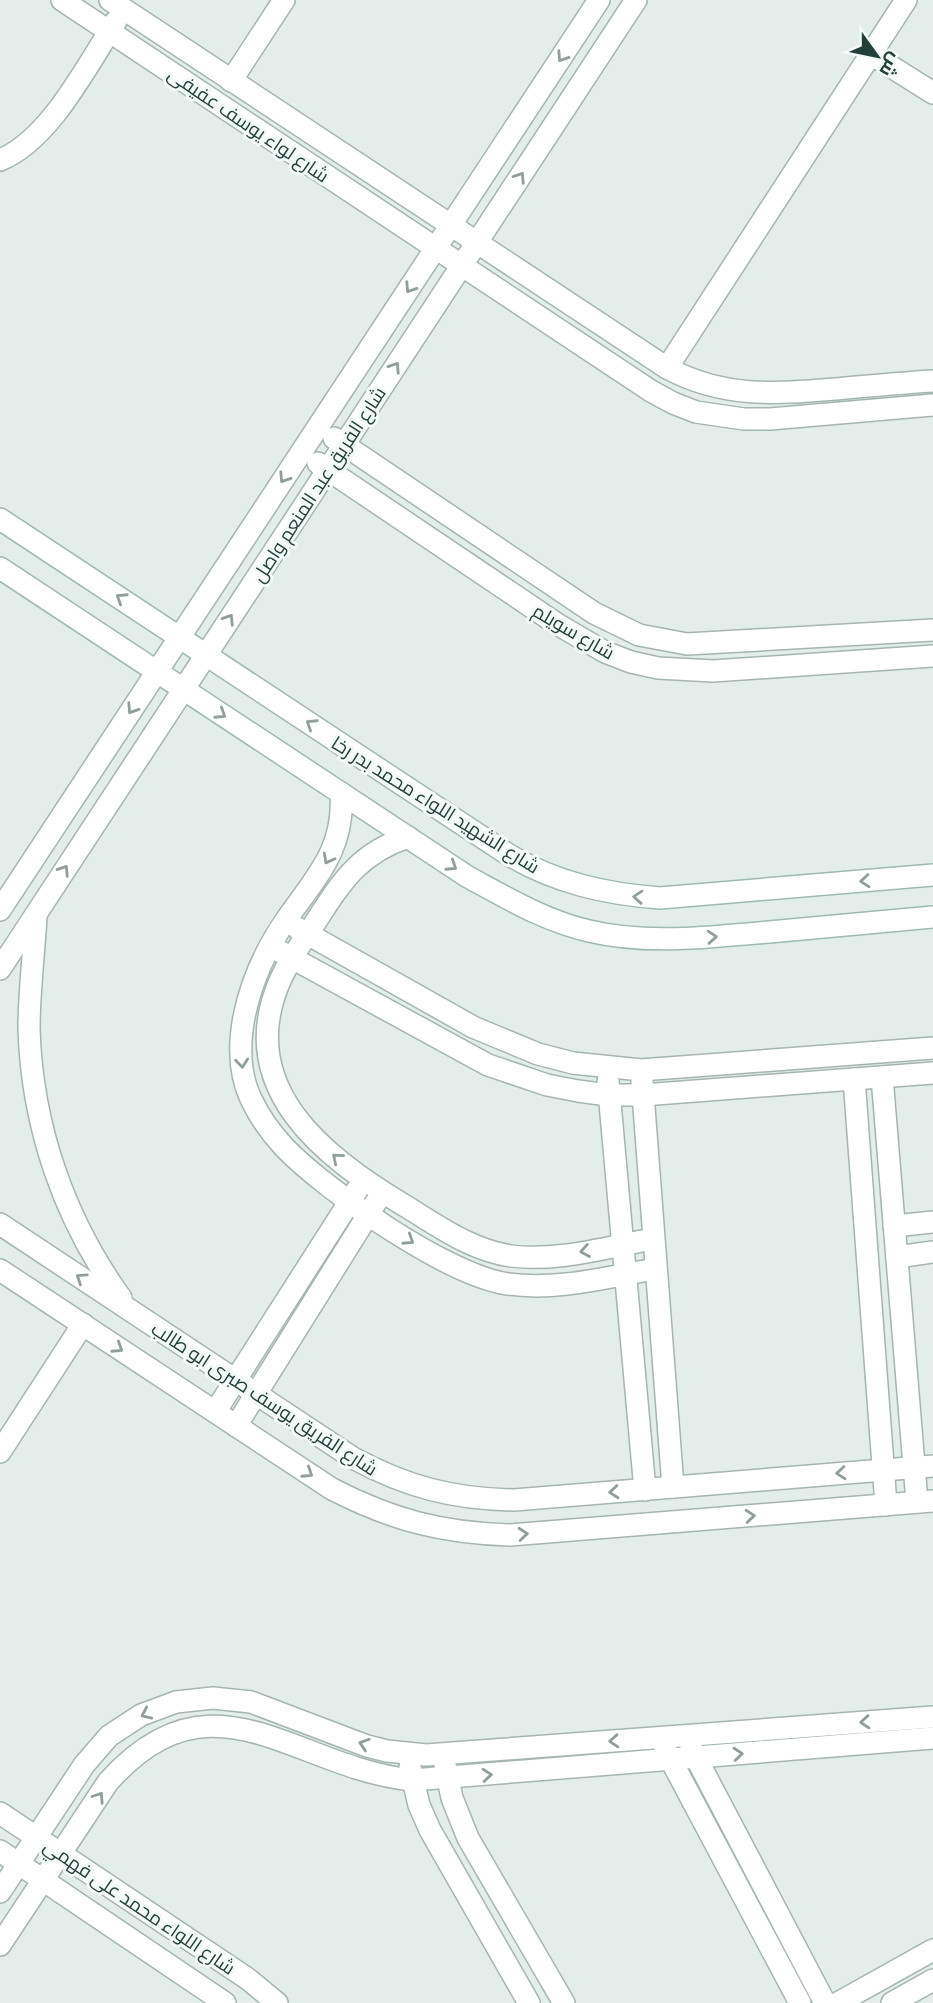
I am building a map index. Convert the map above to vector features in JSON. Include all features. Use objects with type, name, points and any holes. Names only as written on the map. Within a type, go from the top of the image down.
[{"type":"street","name":"شارع لواء يوسف عفيفى","points":[[62,0],[673,403],[719,417],[770,419],[933,405]]},
{"type":"street","points":[[231,81],[284,0]]},
{"type":"street","name":"شارع الفريق عبد المنعم واصل","points":[[0,910],[599,0]]},
{"type":"street","name":"شارع الفريق عبد المنعم واصل","points":[[0,969],[636,0]]},
{"type":"street","points":[[667,368],[906,0]]},
{"type":"street","name":"شارع لواء يوسف عفيفى","points":[[121,3],[231,81],[476,244],[688,380],[712,387],[783,394],[933,381]]},
{"type":"street","points":[[0,160],[31,140],[51,117],[109,31],[121,3]]},
{"type":"street","points":[[871,54],[933,93]]},
{"type":"street","name":"شارع سويلم","points":[[318,427],[594,613],[639,635],[687,644],[933,630]]},
{"type":"street","name":"شارع سويلم","points":[[301,452],[557,624],[605,652],[631,662],[686,672],[933,656]]},
{"type":"street","name":"شارع الشهيد اللواء محمد بدر رخا","points":[[0,519],[509,855],[551,876],[586,888],[623,896],[660,898],[933,876]]},
{"type":"street","name":"شارع الشهيد اللواء محمد بدر رخا","points":[[1,572],[468,877],[553,920],[588,931],[661,939],[712,937],[933,917]]},
{"type":"street","points":[[341,793],[341,820],[335,846],[322,870],[270,946],[254,979],[244,1015],[240,1043],[245,1080],[251,1098],[283,1147],[349,1201],[448,1263],[475,1276],[535,1286],[655,1269]]},
{"type":"street","points":[[408,837],[379,849],[354,868],[307,934],[279,983],[270,1010],[267,1037],[269,1065],[277,1088],[307,1130],[364,1179],[461,1240],[485,1250],[537,1258],[653,1239]]},
{"type":"street","points":[[37,912],[29,1027],[33,1083],[41,1125],[58,1184],[78,1229],[102,1271],[131,1311]]},
{"type":"street","points":[[285,921],[474,1027],[505,1042],[561,1060],[608,1068],[641,1070],[933,1048]]},
{"type":"street","points":[[270,946],[488,1065],[547,1085],[608,1095],[643,1095],[933,1073]]},
{"type":"street","points":[[608,1068],[608,1095],[645,1490]]},
{"type":"street","points":[[641,1070],[673,1487]]},
{"type":"street","points":[[882,1077],[897,1257],[924,1467],[925,1502]]},
{"type":"street","points":[[854,1079],[886,1505]]},
{"type":"street","points":[[215,1412],[364,1179]]},
{"type":"street","points":[[236,1426],[382,1192]]},
{"type":"street","points":[[894,1226],[933,1222]]},
{"type":"street","name":"شارع الفريق يوسف صبرى ابو طالب","points":[[0,1224],[256,1394],[373,1468],[414,1486],[480,1499],[514,1500],[924,1467]]},
{"type":"street","points":[[448,1263],[461,1240]]},
{"type":"street","points":[[897,1257],[933,1252]]},
{"type":"street","points":[[535,1286],[537,1258]]},
{"type":"street","name":"شارع الفريق يوسف صبرى ابو طالب","points":[[0,1270],[332,1489],[367,1507],[425,1526],[473,1534],[510,1535],[925,1502]]},
{"type":"street","points":[[0,1452],[83,1324]]},
{"type":"street","points":[[0,1892],[84,1765],[109,1737],[141,1715],[176,1702],[213,1698],[251,1702],[367,1746],[408,1754],[444,1755],[933,1717]]},
{"type":"street","points":[[0,1945],[108,1782],[128,1759],[153,1742],[181,1730],[211,1725],[242,1727],[363,1771],[412,1780],[933,1738]]},
{"type":"street","points":[[685,1736],[825,2003]]},
{"type":"street","points":[[659,1738],[800,2003]]},
{"type":"street","points":[[408,1754],[419,1805],[442,1854],[529,2003]]},
{"type":"street","points":[[444,1755],[447,1779],[459,1819],[468,1838],[564,2003]]},
{"type":"street","name":"شارع اللواء محمد على فهمي","points":[[0,1813],[248,1979],[276,2003]]},
{"type":"street","name":"شارع اللواء محمد على فهمي","points":[[0,1851],[225,2003]]},
{"type":"street","points":[[838,2003],[933,1950]]},
{"type":"street","points":[[892,2003],[933,1980]]}]
